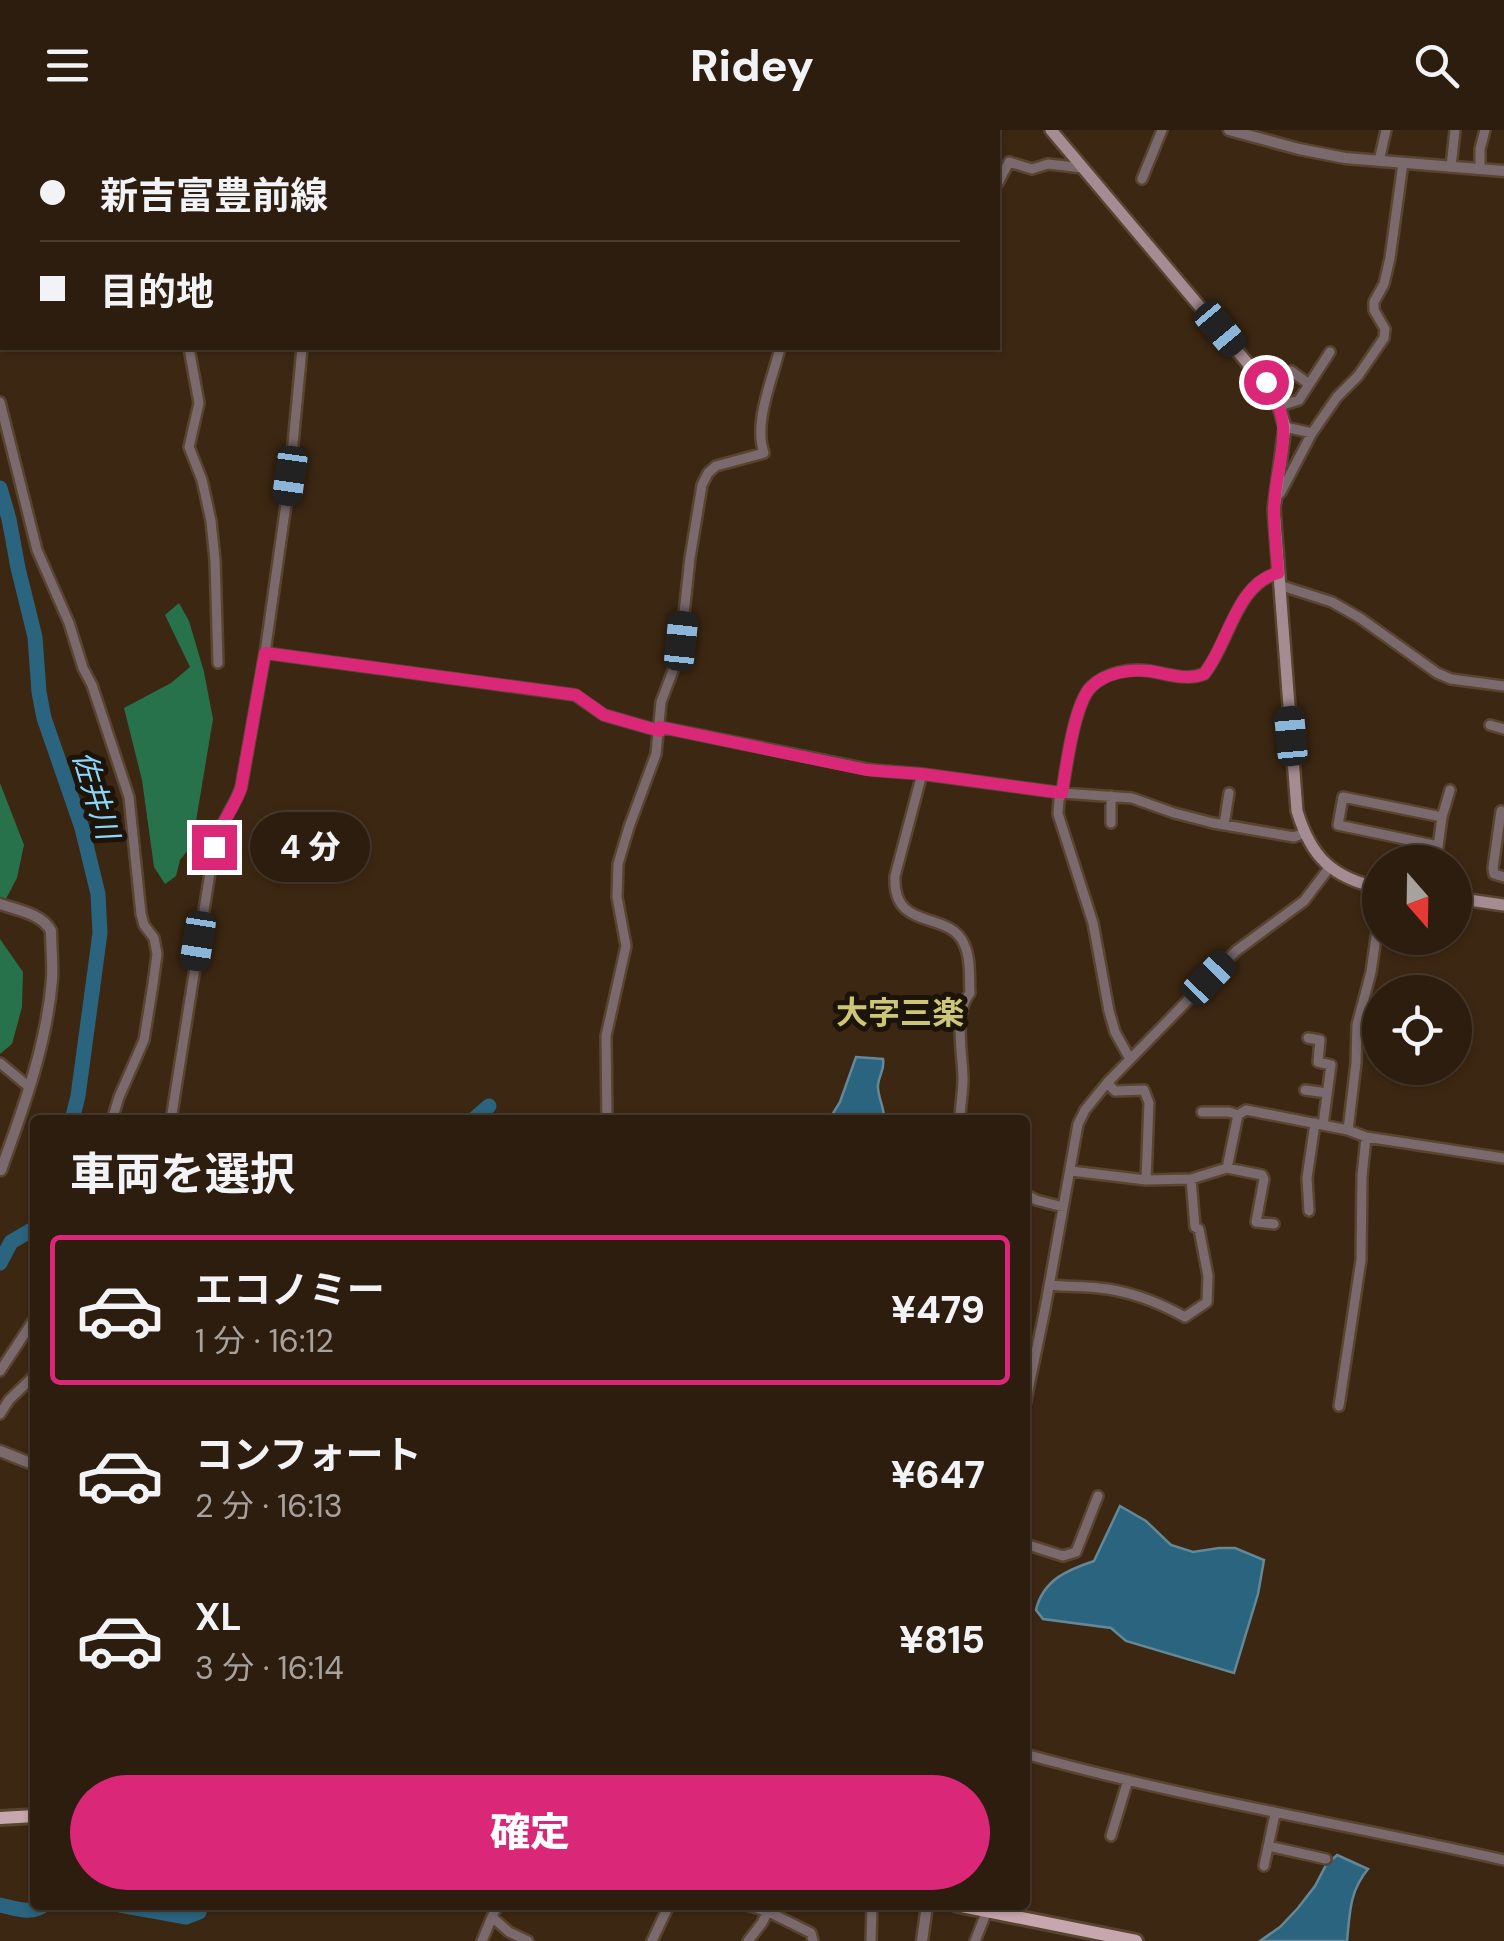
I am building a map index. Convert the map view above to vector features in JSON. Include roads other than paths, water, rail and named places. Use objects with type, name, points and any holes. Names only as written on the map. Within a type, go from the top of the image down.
[{"type":"main road","points":[[1050,130],[1266,382],[1280,406],[1284,427],[1274,509],[1297,811],[1304,833],[1329,868],[1362,883]]},
{"type":"main road","points":[[1472,900],[1504,905]]},
{"type":"main road","points":[[0,1818],[30,1816]]},
{"type":"main road","points":[[982,1910],[1136,1941]]},
{"type":"street","points":[[1142,179],[1162,130]]},
{"type":"street","points":[[1380,161],[1386,130]]},
{"type":"street","points":[[1451,167],[1456,130]]},
{"type":"street","points":[[1480,169],[1485,130]]},
{"type":"street","points":[[1234,131],[1346,158],[1504,172]]},
{"type":"street","points":[[1000,180],[1010,162],[1032,169],[1048,164],[1083,168]]},
{"type":"street","points":[[1276,498],[1312,434],[1384,338],[1385,329],[1374,310],[1374,302],[1387,271],[1404,163]]},
{"type":"street","points":[[189,350],[199,403],[188,440],[211,521],[216,560],[218,663]]},
{"type":"street","points":[[173,1115],[214,847],[241,788],[265,653],[290,476],[302,350]]},
{"type":"street","points":[[607,1115],[606,1036],[626,946],[617,897],[617,871],[656,754],[661,702],[677,660],[702,485],[716,466],[764,452],[761,438],[766,396],[779,350]]},
{"type":"street","points":[[1280,406],[1299,400],[1330,352]]},
{"type":"street","points":[[1291,372],[1309,384]]},
{"type":"street","points":[[0,402],[37,550],[69,623],[129,797],[141,914],[154,938],[157,954],[144,1040],[113,1115]]},
{"type":"street","points":[[1284,427],[1312,434]]},
{"type":"street","points":[[1130,1059],[1115,1032],[1104,992],[1094,923],[1060,826],[1059,800],[1074,730],[1092,685],[1130,670],[1185,678],[1204,674],[1232,620],[1258,582],[1268,576],[1332,602],[1450,679],[1504,686]]},
{"type":"street","points":[[265,653],[576,695],[604,715],[866,770],[1132,798],[1224,825],[1294,837],[1304,833]]},
{"type":"street","points":[[1490,725],[1504,729]]},
{"type":"street","points":[[922,774],[895,876],[895,890],[910,914],[945,926],[964,944],[970,993],[963,1001],[960,1115]]},
{"type":"street","points":[[1438,845],[1450,790]]},
{"type":"street","points":[[1224,825],[1230,793]]},
{"type":"street","points":[[1111,796],[1111,823]]},
{"type":"street","points":[[1433,845],[1338,825],[1344,797],[1442,816]]},
{"type":"street","points":[[1501,811],[1493,868],[1494,874],[1504,877]]},
{"type":"street","points":[[1030,1382],[1078,1124],[1085,1110],[1236,951],[1304,900],[1329,868]]},
{"type":"street","points":[[0,904],[43,920],[51,928],[52,979],[29,1087],[4,1149],[0,1170]]},
{"type":"street","points":[[1348,1130],[1357,1024],[1373,955]]},
{"type":"street","points":[[1308,1038],[1320,1040],[1318,1062],[1331,1065],[1308,1178],[1310,1211]]},
{"type":"street","points":[[0,1063],[29,1087]]},
{"type":"street","points":[[1107,1084],[1115,1090],[1144,1090],[1149,1103],[1146,1180]]},
{"type":"street","points":[[1305,1090],[1327,1093]]},
{"type":"street","points":[[1202,1112],[1238,1114],[1246,1110],[1366,1137],[1504,1158]]},
{"type":"street","points":[[1227,1168],[1238,1114]]},
{"type":"street","points":[[1339,1406],[1361,1260],[1366,1137]]},
{"type":"street","points":[[1071,1172],[1146,1180],[1191,1179],[1227,1168],[1262,1175],[1256,1222],[1274,1224]]},
{"type":"street","points":[[1050,1285],[1122,1292],[1165,1305],[1184,1316],[1206,1302],[1208,1276],[1200,1229],[1195,1227],[1191,1179]]},
{"type":"street","points":[[1030,1197],[1064,1207]]},
{"type":"street","points":[[0,1371],[30,1326]]},
{"type":"street","points":[[1030,1344],[1038,1346]]},
{"type":"street","points":[[0,1414],[8,1400],[30,1380]]},
{"type":"street","points":[[0,1451],[30,1462]]},
{"type":"street","points":[[1030,1546],[1062,1556],[1076,1552],[1098,1496]]},
{"type":"street","points":[[1030,1755],[1275,1814],[1504,1860]]},
{"type":"street","points":[[1110,1836],[1128,1780]]},
{"type":"street","points":[[1264,1866],[1275,1814]]},
{"type":"street","points":[[1268,1846],[1326,1859]]},
{"type":"street","points":[[482,1941],[495,1910]]},
{"type":"street","points":[[652,1941],[667,1910]]},
{"type":"street","points":[[748,1941],[769,1910]]},
{"type":"street","points":[[772,1910],[812,1933],[814,1941]]},
{"type":"street","points":[[871,1941],[872,1910]]},
{"type":"street","points":[[922,1941],[927,1910]]},
{"type":"street","points":[[975,1941],[987,1911]]},
{"type":"street","points":[[492,1917],[509,1932],[528,1941]]},
{"type":"water","points":[[856,1057],[883,1059],[878,1089],[883,1115],[832,1115]]},
{"type":"water","points":[[1120,1506],[1146,1521],[1171,1545],[1193,1552],[1235,1548],[1264,1560],[1234,1673],[1126,1641],[1111,1628],[1043,1619],[1036,1610],[1050,1584],[1094,1561]]},
{"type":"water","points":[[1337,1855],[1368,1869],[1354,1895],[1347,1941],[1260,1941],[1298,1908]]},
{"type":"waterway","name":"佐井川","points":[[0,488],[35,637],[44,718],[82,828],[98,894],[100,933],[73,1115]]},
{"type":"waterway","points":[[479,1115],[489,1106]]},
{"type":"waterway","name":"佐井川","points":[[0,1263],[11,1242],[30,1231]]},
{"type":"waterway","points":[[0,1905],[30,1910]]},
{"type":"waterway","points":[[148,1910],[186,1917],[199,1910]]},
{"type":"district","name":"大字三楽","points":[[900,1013]]}]
